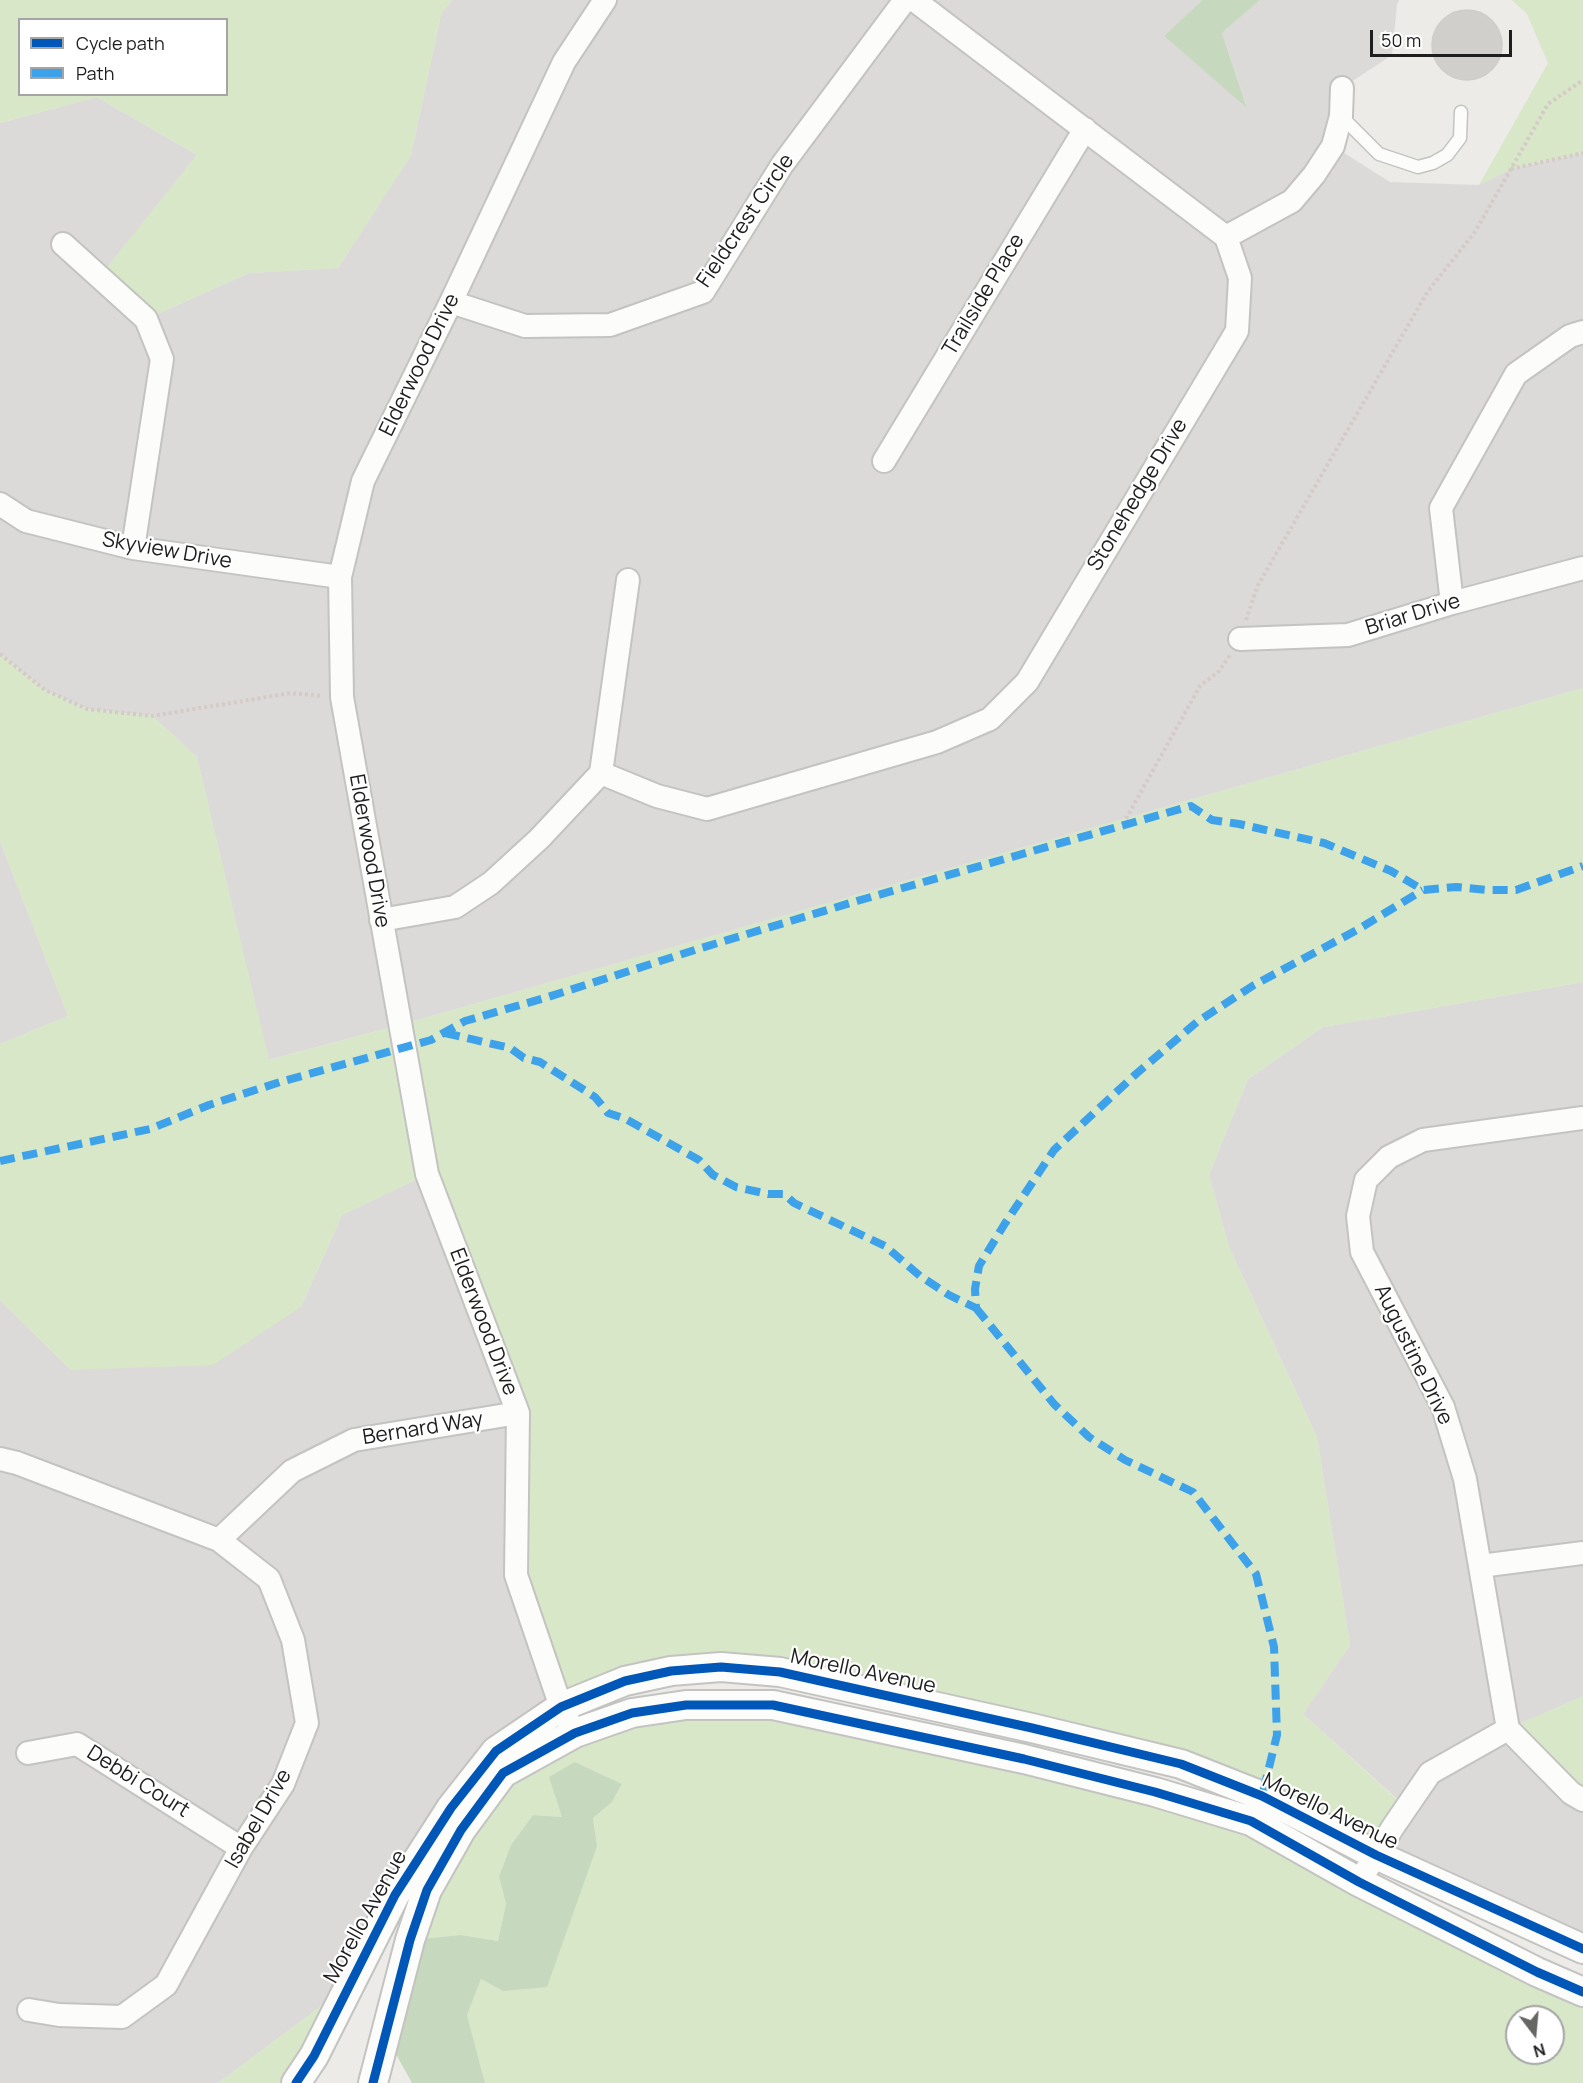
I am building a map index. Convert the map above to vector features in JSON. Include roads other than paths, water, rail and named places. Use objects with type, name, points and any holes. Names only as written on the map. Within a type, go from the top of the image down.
[{"type":"street","name":"Elderwood Drive","points":[[575,1733],[561,1707],[516,1575],[518,1413],[427,1174],[342,697],[340,577],[363,481],[451,302],[564,62],[605,0]]},
{"type":"street","name":"Fieldcrest Circle","points":[[451,302],[525,326],[610,325],[702,292],[782,165],[905,0]]},
{"type":"street","points":[[914,0],[1226,237],[1292,201],[1314,175],[1333,146],[1341,116],[1342,88]]},
{"type":"street","name":"Trailside Place","points":[[884,461],[1085,129]]},
{"type":"street","name":"Stonehedge Drive","points":[[601,773],[657,796],[707,809],[937,742],[990,719],[1027,682],[1237,331],[1240,278],[1226,237]]},
{"type":"street","points":[[63,244],[146,319],[162,359],[133,548]]},
{"type":"street","points":[[1452,603],[1441,508],[1516,374],[1570,336],[1583,332]]},
{"type":"street","name":"Skyview Drive","points":[[0,504],[27,521],[133,548],[340,577]]},
{"type":"street","name":"Briar Drive","points":[[1240,639],[1348,635],[1452,603],[1583,568]]},
{"type":"street","points":[[381,920],[455,907],[491,883],[539,839],[601,773],[628,580]]},
{"type":"street","name":"Augustine Drive","points":[[1508,1729],[1465,1479],[1443,1407],[1362,1252],[1358,1216],[1366,1180],[1389,1157],[1423,1140],[1583,1118]]},
{"type":"street","name":"Bernard Way","points":[[219,1540],[292,1472],[354,1440],[518,1413]]},
{"type":"street","name":"Isabel Drive","points":[[0,1459],[17,1463],[219,1540],[269,1579],[293,1640],[307,1722],[283,1784],[241,1848],[166,1984],[122,2017],[59,2015],[29,2010]]},
{"type":"street","points":[[1480,1566],[1583,1553]]},
{"type":"street","name":"Morello Avenue","points":[[296,2083],[314,2056],[395,1895],[451,1808],[496,1751],[561,1707],[625,1681],[671,1671],[721,1666],[780,1672],[1181,1764],[1262,1796],[1376,1855],[1583,1949]]},
{"type":"street","name":"Morello Avenue","points":[[374,2083],[410,1940],[427,1890],[461,1830],[503,1773],[575,1733],[632,1713],[686,1705],[773,1706],[1024,1759],[1155,1792],[1251,1821],[1359,1882],[1537,1972],[1583,1992]]},
{"type":"street","points":[[1359,1882],[1430,1773],[1508,1729],[1570,1793],[1583,1800]]},
{"type":"street","name":"Debbi Court","points":[[28,1753],[77,1744],[241,1848]]},
{"type":"lane","points":[[1341,116],[1379,154],[1418,166],[1433,163],[1447,155],[1460,138],[1461,112]]}]
